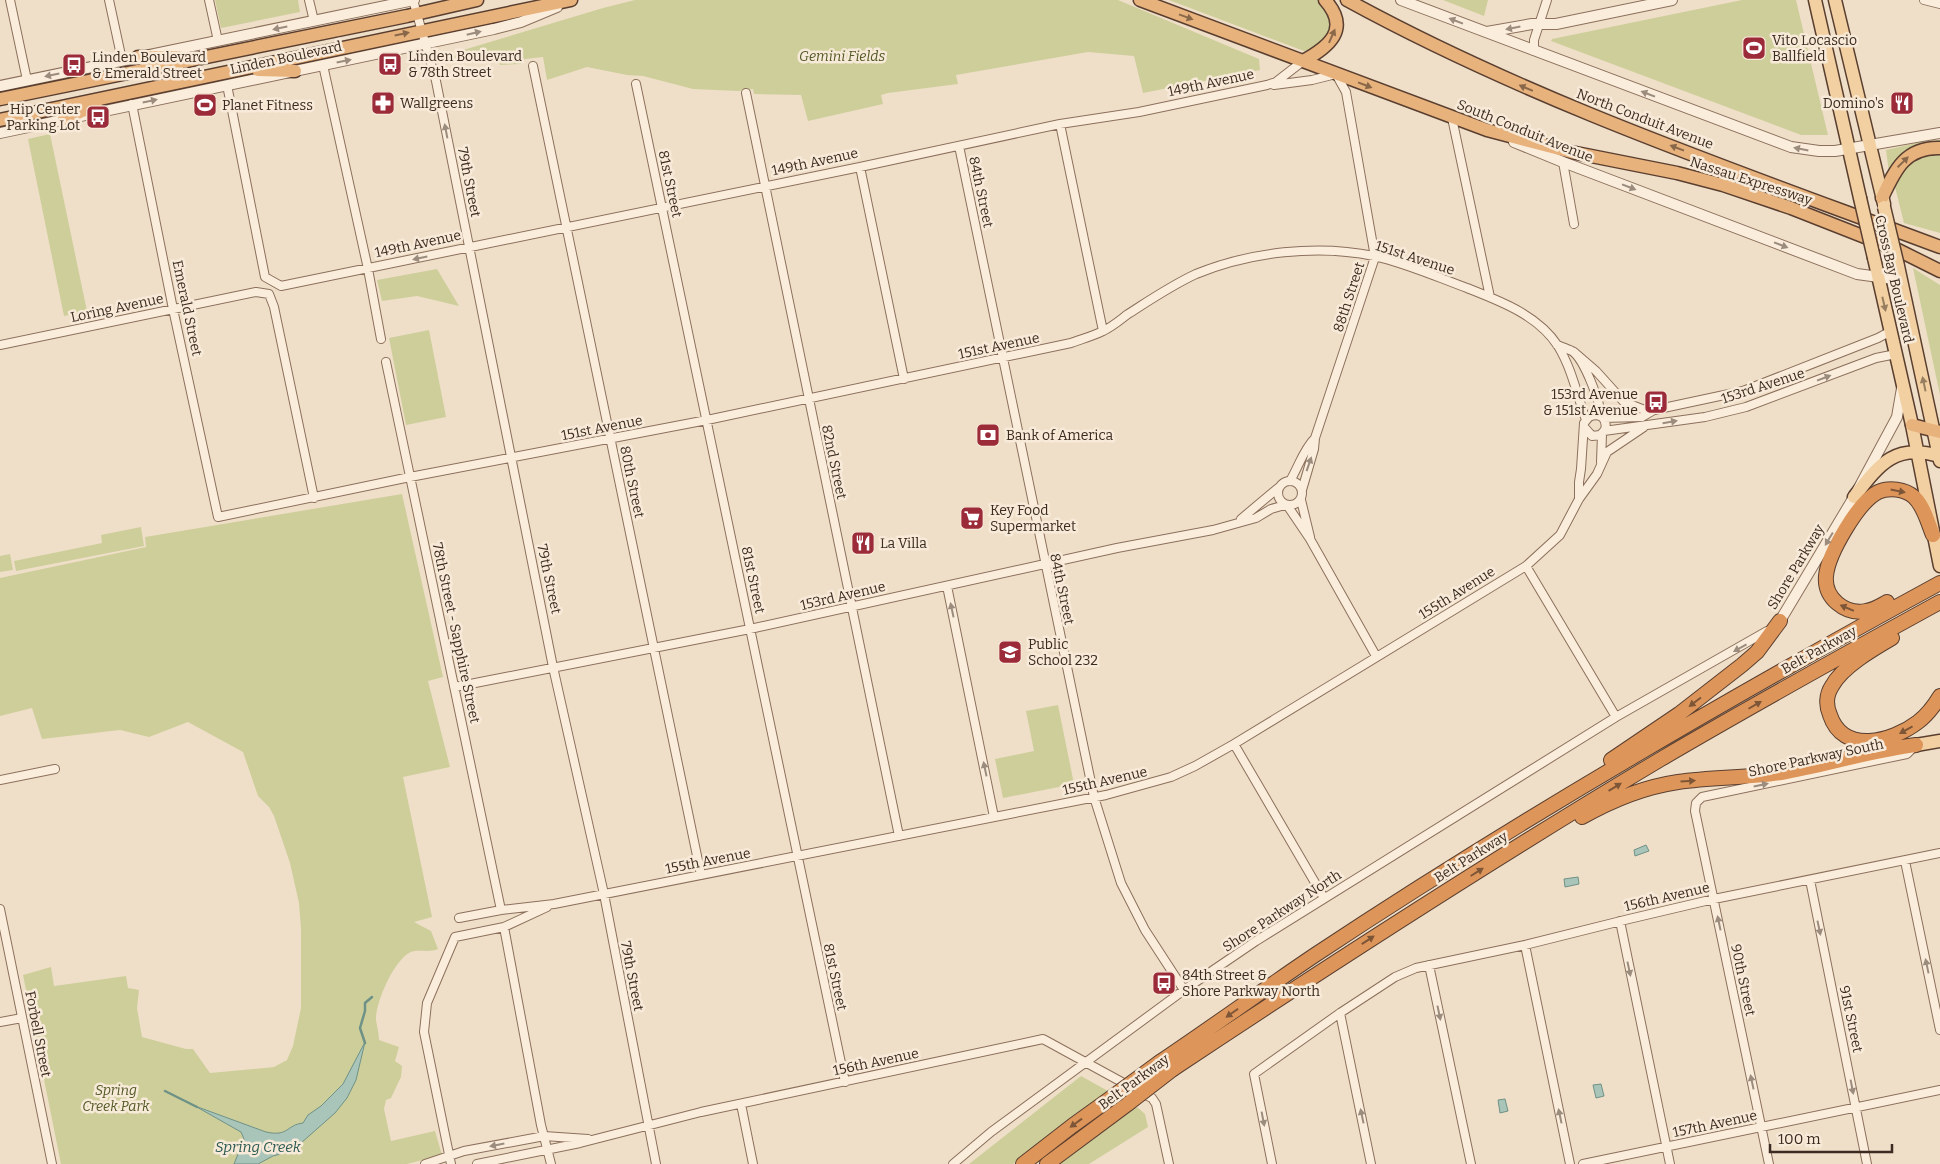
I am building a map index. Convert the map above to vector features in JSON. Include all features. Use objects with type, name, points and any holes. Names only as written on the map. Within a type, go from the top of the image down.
[{"type":"highway","name":"Linden Boulevard","points":[[0,99],[417,14],[477,0]]},
{"type":"highway","name":"Linden Boulevard","points":[[0,120],[571,0]]},
{"type":"highway","name":"South Conduit Avenue","points":[[1140,0],[1487,130]]},
{"type":"highway","points":[[1303,61],[1324,49],[1331,42],[1335,32],[1335,16],[1325,0]]},
{"type":"highway","name":"North Conduit Avenue","points":[[1347,0],[1438,48],[1546,96],[1940,247]]},
{"type":"highway","points":[[138,57],[207,57]]},
{"type":"highway","points":[[238,69],[295,71]]},
{"type":"highway","points":[[64,119],[123,93]]},
{"type":"highway","name":"Nassau Expressway","points":[[1487,130],[1571,152],[1677,173],[1723,185],[1791,208],[1898,250],[1940,271]]},
{"type":"highway","points":[[1883,202],[1895,171],[1905,159],[1925,149],[1940,148]]},
{"type":"highway","points":[[1897,231],[1940,240]]},
{"type":"highway","points":[[1912,425],[1937,432]]},
{"type":"highway","points":[[1934,539],[1921,506],[1912,496],[1893,489],[1877,493],[1864,505],[1841,540],[1829,566],[1826,576],[1827,586],[1831,595],[1840,606],[1864,612],[1940,578]]},
{"type":"highway","name":"Belt Parkway","points":[[1023,1164],[1160,1062],[1315,955],[1538,814],[1716,708],[1940,583]]},
{"type":"highway","name":"Belt Parkway","points":[[1047,1164],[1173,1069],[1327,967],[1513,849],[1703,735],[1940,602]]},
{"type":"highway","points":[[1940,607],[1877,647],[1843,673],[1834,682],[1829,691],[1828,707],[1832,722],[1839,731],[1853,739],[1870,742],[1891,736],[1912,726],[1926,714],[1940,696]]},
{"type":"highway","points":[[1538,814],[1586,776],[1679,714],[1734,672],[1758,652],[1780,621]]},
{"type":"highway","points":[[1513,849],[1613,802],[1654,787],[1680,782],[1766,775],[1894,748],[1916,746]]},
{"type":"main road","name":"Cross Bay Boulevard","points":[[1815,0],[1912,425],[1940,566]]},
{"type":"main road","name":"Cross Bay Boulevard","points":[[1835,0],[1937,432],[1939,459]]},
{"type":"main road","points":[[1854,497],[1884,462],[1898,454],[1917,451],[1939,459]]},
{"type":"main road","name":"Shore Parkway South","points":[[1916,746],[1940,740]]},
{"type":"street","points":[[10,0],[27,80]]},
{"type":"street","points":[[109,0],[122,60]]},
{"type":"street","points":[[209,0],[218,40]]},
{"type":"street","points":[[310,0],[314,21]]},
{"type":"street","points":[[0,86],[414,0]]},
{"type":"street","name":"79th Street","points":[[414,0],[445,124],[468,248],[553,667],[604,894],[656,1164]]},
{"type":"street","name":"Linden Boulevard","points":[[0,133],[426,44],[521,22],[575,0]]},
{"type":"street","name":"North Conduit Avenue","points":[[1401,0],[1779,144],[1819,151],[1849,149],[1940,133]]},
{"type":"street","points":[[1534,51],[1534,40],[1547,0]]},
{"type":"street","points":[[1486,33],[1540,24],[1556,24],[1634,4],[1672,0]]},
{"type":"street","points":[[1924,0],[1940,4]]},
{"type":"street","name":"149th Avenue","points":[[1267,85],[1276,82],[1303,61]]},
{"type":"street","points":[[323,65],[382,339]]},
{"type":"street","name":"80th Street","points":[[533,66],[701,875]]},
{"type":"street","name":"149th Avenue","points":[[368,269],[1060,124],[1139,112],[1267,85],[1312,80],[1336,74]]},
{"type":"street","name":"88th Street","points":[[1302,490],[1314,449],[1315,438],[1375,257],[1346,92],[1336,74]]},
{"type":"street","name":"81st Street","points":[[636,84],[845,1082]]},
{"type":"street","points":[[227,85],[265,277],[280,286],[368,269]]},
{"type":"street","name":"82nd Street","points":[[746,93],[899,836]]},
{"type":"street","name":"Emerald Street","points":[[132,104],[173,309],[218,517]]},
{"type":"street","points":[[1452,118],[1490,297]]},
{"type":"street","points":[[1060,124],[1103,331]]},
{"type":"street","name":"South Conduit Avenue","points":[[1487,130],[1563,162],[1857,274],[1901,280]]},
{"type":"street","name":"84th Street","points":[[958,146],[1094,797],[1121,883],[1145,930],[1184,990]]},
{"type":"street","points":[[1563,162],[1574,224]]},
{"type":"street","points":[[860,167],[904,379]]},
{"type":"street","name":"151st Avenue","points":[[218,517],[707,420],[1071,343],[1103,331],[1172,286],[1197,274],[1250,258],[1311,251],[1358,254],[1421,270],[1518,310],[1534,321],[1557,345],[1572,374],[1585,424]]},
{"type":"street","name":"Loring Avenue","points":[[0,345],[256,292],[269,294],[274,307],[314,498]]},
{"type":"street","name":"153rd Avenue","points":[[1602,417],[1642,416],[1654,410],[1743,390],[1870,341],[1891,331]]},
{"type":"street","name":"151st Avenue","points":[[1557,345],[1574,352]]},
{"type":"street","points":[[1574,352],[1597,394],[1606,426],[1603,433],[1592,436],[1585,424],[1592,415],[1602,417]]},
{"type":"street","name":"153rd Avenue","points":[[1574,352],[1624,402],[1642,409],[1654,410]]},
{"type":"street","name":"153rd Avenue","points":[[1603,433],[1705,416],[1746,407],[1876,358],[1896,354]]},
{"type":"street","name":"78th Street - Sapphire Street","points":[[386,362],[501,910]]},
{"type":"street","name":"Shore Parkway","points":[[1616,717],[1754,640],[1780,621],[1854,497],[1897,417],[1902,382]]},
{"type":"street","name":"155th Avenue","points":[[1579,499],[1578,482],[1585,424]]},
{"type":"street","name":"155th Avenue","points":[[1600,464],[1610,449],[1644,427]]},
{"type":"street","name":"155th Avenue","points":[[459,918],[501,910],[554,904],[899,836],[1094,797],[1147,785],[1171,777],[1234,744],[1526,566],[1560,535],[1579,499],[1597,474],[1600,464],[1603,433]]},
{"type":"street","name":"88th Street","points":[[1290,481],[1306,446],[1315,438]]},
{"type":"street","points":[[1236,523],[1266,500],[1283,483],[1290,481],[1298,483],[1302,490],[1301,500],[1310,539]]},
{"type":"street","points":[[1278,488],[1279,499],[1286,505],[1310,539],[1376,656]]},
{"type":"street","points":[[1286,505],[1293,505],[1301,500]]},
{"type":"street","name":"153rd Avenue","points":[[455,687],[750,629],[1044,564],[1213,530],[1256,518],[1271,509],[1286,505]]},
{"type":"street","points":[[1526,566],[1616,717]]},
{"type":"street","points":[[947,586],[994,817]]},
{"type":"street","name":"Shore Parkway North","points":[[953,1164],[991,1132],[1184,990],[1256,941],[1616,717]]},
{"type":"street","points":[[1234,744],[1324,898]]},
{"type":"street","name":"Shore Parkway South","points":[[1697,801],[1702,797],[1907,754],[1916,746]]},
{"type":"street","points":[[0,780],[55,769]]},
{"type":"street","name":"90th Street","points":[[1697,801],[1695,810],[1769,1164]]},
{"type":"street","name":"156th Avenue","points":[[1340,1013],[1402,974],[1429,966],[1714,900],[1940,853]]},
{"type":"street","points":[[1905,861],[1940,1030]]},
{"type":"street","name":"91st Street","points":[[1810,880],[1867,1164]]},
{"type":"street","name":"155th Avenue","points":[[450,1160],[424,1032],[427,1003],[455,937],[504,927],[554,904]]},
{"type":"street","name":"Forbell Street","points":[[0,909],[52,1164]]},
{"type":"street","points":[[1620,921],[1670,1164]]},
{"type":"street","points":[[504,927],[551,1164]]},
{"type":"street","points":[[1525,945],[1570,1164]]},
{"type":"street","points":[[1429,966],[1471,1164]]},
{"type":"street","points":[[1272,1164],[1254,1074],[1340,1013],[1371,1164]]},
{"type":"street","points":[[0,1022],[22,1018]]},
{"type":"street","name":"156th Avenue","points":[[477,1164],[548,1150],[741,1104],[1043,1039],[1154,1100],[1169,1164]]},
{"type":"street","name":"157th Avenue","points":[[1583,1164],[1940,1090]]},
{"type":"street","points":[[741,1104],[753,1164]]},
{"type":"street","name":"156th Avenue","points":[[424,1164],[450,1160],[464,1151],[544,1136],[590,1139]]},
{"type":"green space","points":[[215,0],[298,0],[300,12],[221,28]]},
{"type":"green space","name":"Gemini Fields","points":[[635,0],[1118,0],[1259,59],[1260,70],[1143,93],[1134,56],[1088,52],[956,75],[958,84],[888,93],[881,95],[883,104],[808,121],[801,95],[754,94],[753,89],[738,91],[693,89],[643,76],[627,75],[587,67],[547,80],[543,57],[525,59],[521,64],[500,65],[499,57],[487,60],[453,58],[460,51]]},
{"type":"green space","points":[[1169,0],[1320,0],[1331,24],[1328,34],[1320,47],[1304,51]]},
{"type":"green space","points":[[1443,0],[1488,0],[1484,16]]},
{"type":"green space","points":[[1742,0],[1796,0],[1828,135],[1801,135],[1551,41],[1552,39]]},
{"type":"green space","points":[[50,134],[87,311],[64,316],[28,139]]},
{"type":"green space","points":[[1940,140],[1940,143],[1889,173],[1886,150],[1925,141]]},
{"type":"green space","points":[[1940,153],[1940,233],[1904,223],[1895,187],[1912,162],[1923,156]]},
{"type":"green space","points":[[1913,268],[1940,285],[1940,395]]},
{"type":"green space","points":[[437,269],[459,306],[417,296],[382,301],[377,280]]},
{"type":"green space","points":[[429,330],[446,417],[406,425],[389,338]]},
{"type":"green space","name":"Spring Creek Park","points":[[402,494],[443,677],[428,681],[450,767],[403,777],[432,917],[414,922],[431,931],[438,949],[411,952],[405,956],[393,972],[382,993],[376,1020],[379,1040],[399,1047],[395,1061],[402,1066],[401,1077],[391,1098],[386,1100],[384,1109],[391,1141],[435,1131],[442,1155],[407,1164],[61,1164],[23,975],[51,967],[54,986],[126,976],[128,988],[139,990],[137,1008],[142,1037],[186,1049],[193,1049],[210,1073],[274,1067],[287,1060],[293,1046],[301,1008],[301,929],[299,903],[290,863],[274,816],[269,807],[258,796],[243,752],[188,722],[149,737],[120,730],[42,739],[32,708],[0,716],[0,578],[146,547],[145,537]]},
{"type":"green space","points":[[141,527],[144,546],[16,571],[14,561],[102,543],[101,535]]},
{"type":"green space","points":[[10,554],[13,570],[0,572],[0,556]]},
{"type":"green space","points":[[1058,705],[1074,784],[1003,798],[995,759],[1034,751],[1026,711]]},
{"type":"green space","points":[[1081,1076],[1108,1091],[1013,1164],[969,1164]]},
{"type":"green space","points":[[1137,1107],[1145,1114],[1148,1127],[1089,1164],[1058,1164]]},
{"type":"water","points":[[1646,845],[1649,851],[1635,856],[1634,850]]},
{"type":"water","points":[[1578,877],[1579,884],[1565,887],[1564,879]]},
{"type":"water","name":"Spring Creek","points":[[365,1042],[356,1080],[347,1098],[335,1113],[292,1151],[273,1156],[258,1164],[234,1164],[244,1139],[241,1132],[195,1106],[266,1132],[283,1132],[297,1124],[303,1123],[308,1115],[321,1106],[343,1084]]},
{"type":"water","points":[[1601,1084],[1604,1096],[1596,1098],[1593,1085]]},
{"type":"water","points":[[1505,1099],[1508,1111],[1500,1113],[1498,1100]]},
{"type":"waterway","name":"Spring Creek","points":[[365,1043],[360,1028],[365,1011],[365,1003],[372,997]]},
{"type":"waterway","name":"Spring Creek","points":[[165,1091],[197,1107]]},
{"type":"place","name":"Vito Locascio Ballfield","points":[[1754,48]]},
{"type":"place","name":"Linden Boulevard & 78th Street","points":[[390,64]]},
{"type":"place","name":"Linden Boulevard & Emerald Street","points":[[74,65]]},
{"type":"place","name":"Wallgreens","points":[[383,103]]},
{"type":"place","name":"Domino's","points":[[1902,103]]},
{"type":"place","name":"Planet Fitness","points":[[205,105]]},
{"type":"place","name":"Hip Center Parking Lot","points":[[98,117]]},
{"type":"place","name":"153rd Avenue & 151st Avenue","points":[[1656,402]]},
{"type":"place","name":"Bank of America","points":[[988,435]]},
{"type":"place","name":"Key Food Supermarket","points":[[972,518]]},
{"type":"place","name":"La Villa","points":[[863,543]]},
{"type":"place","name":"Public School 232","points":[[1010,652]]},
{"type":"place","name":"84th Street & Shore Parkway North","points":[[1164,983]]}]
